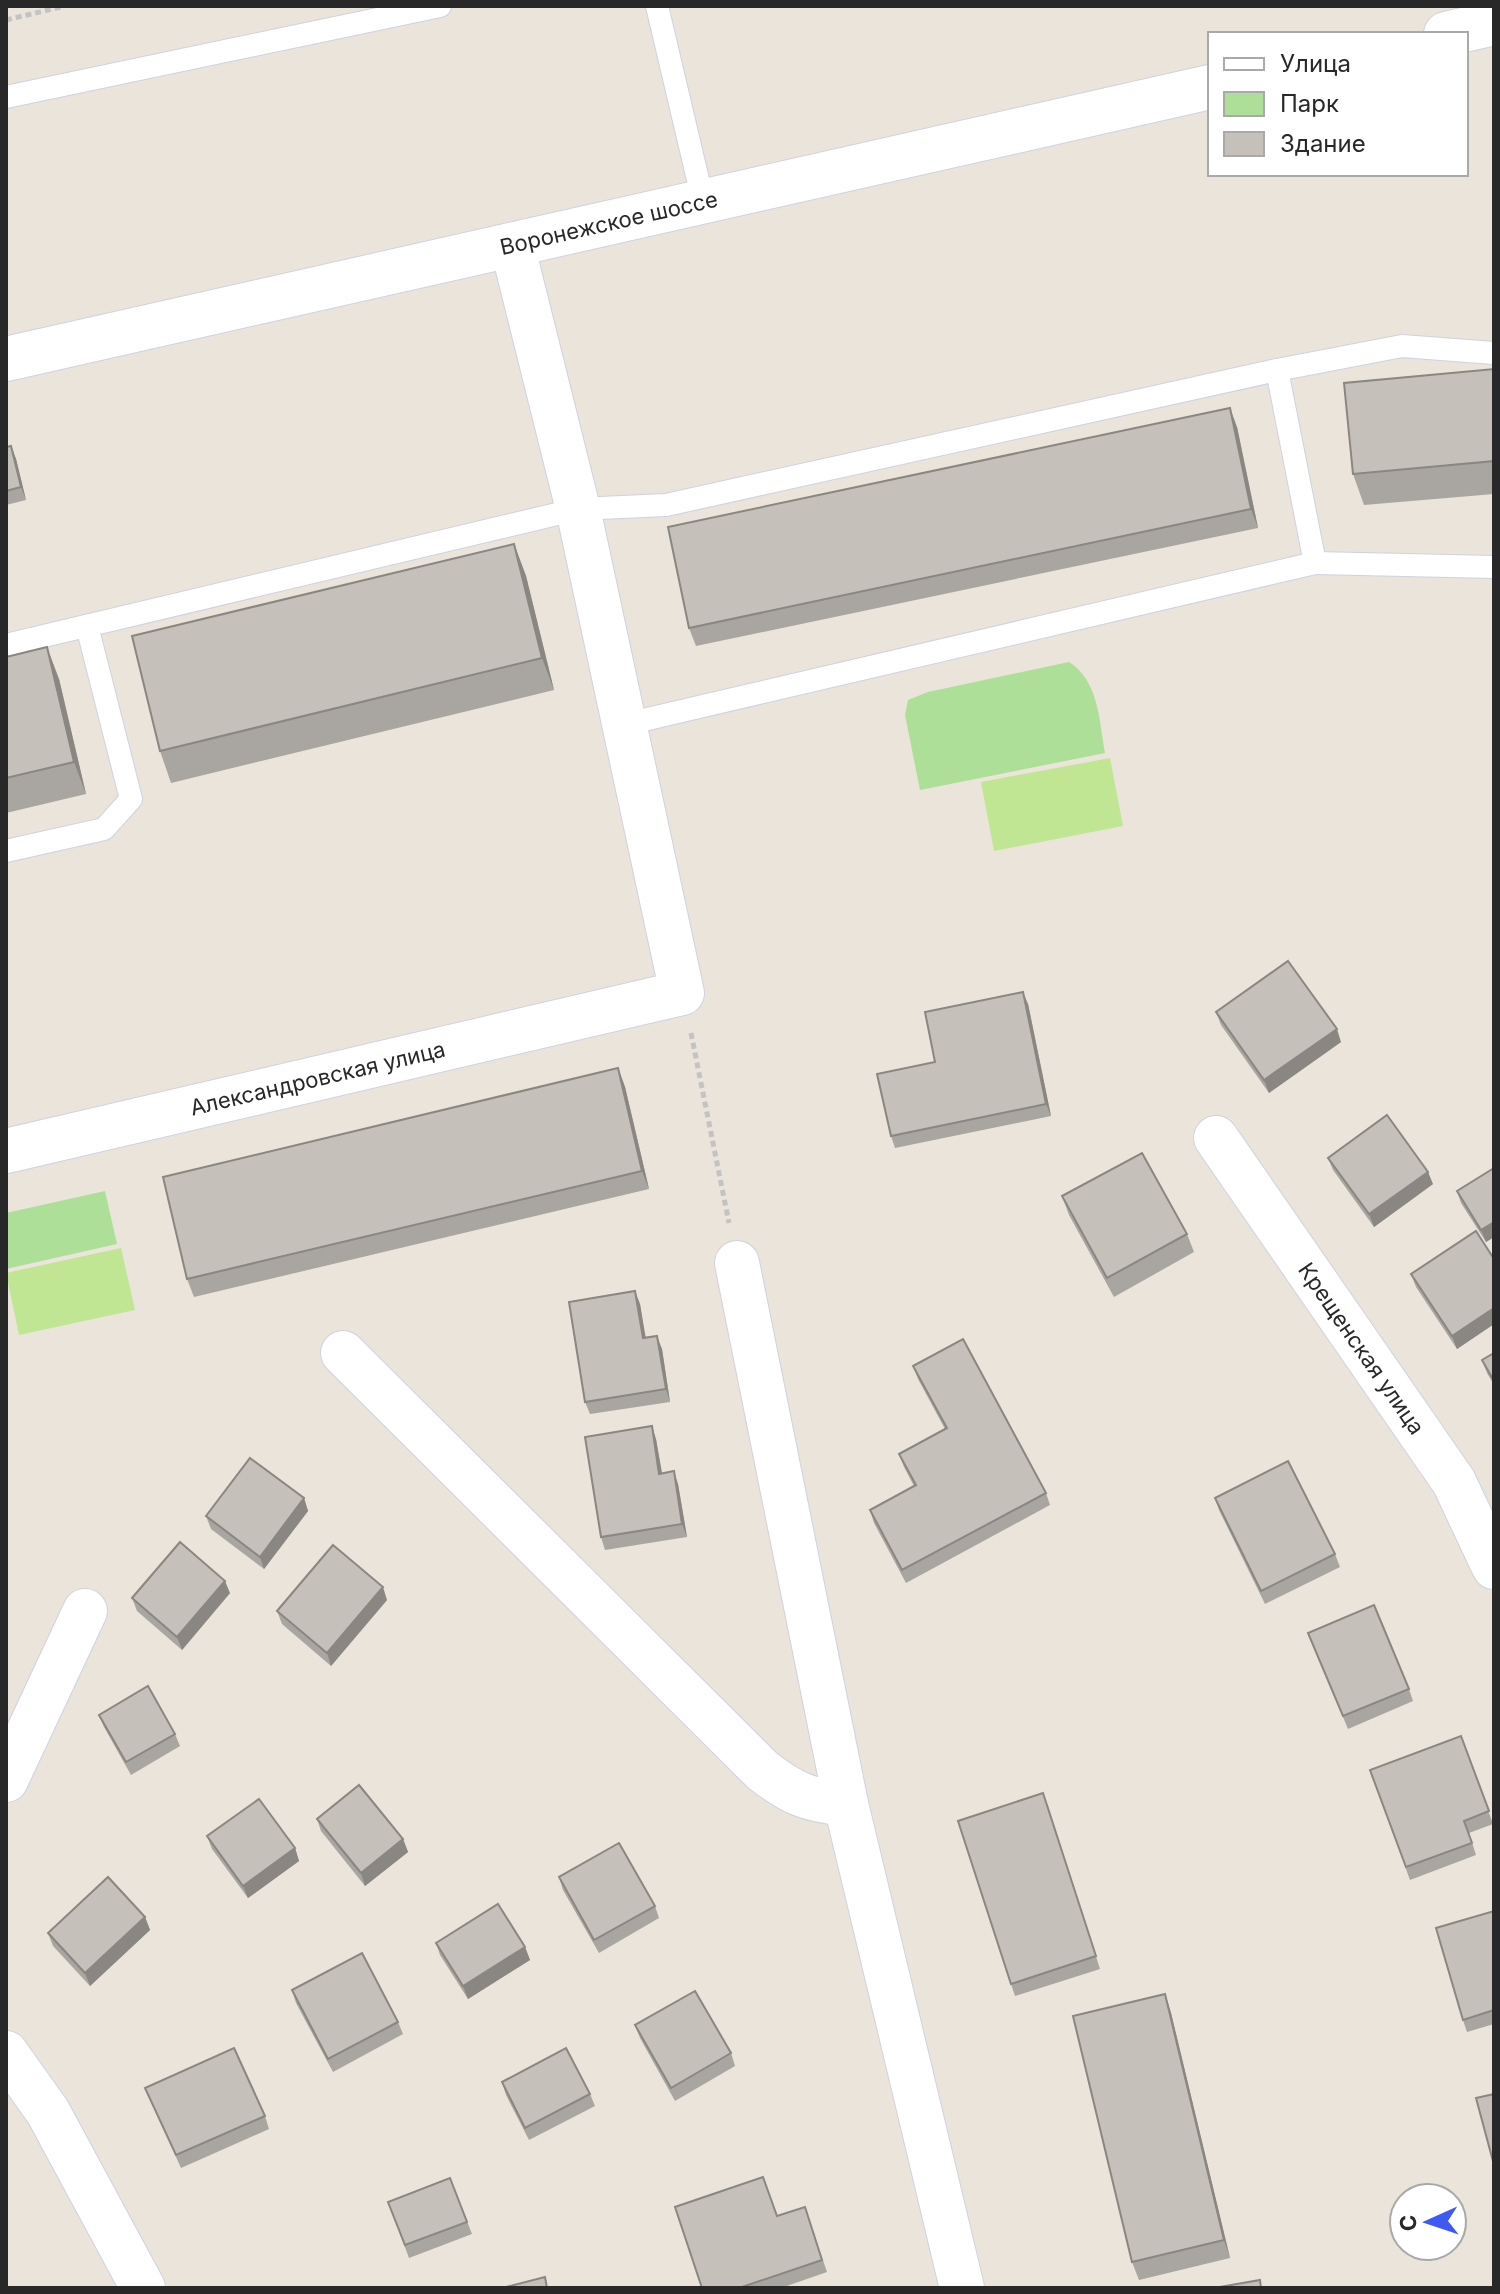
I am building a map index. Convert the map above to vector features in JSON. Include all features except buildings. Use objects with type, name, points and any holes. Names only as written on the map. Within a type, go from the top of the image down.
[{"type":"street","points":[[1455,32],[1494,23]]},
{"type":"street","name":"Воронежское шоссе","points":[[6,359],[1208,87]]},
{"type":"street","points":[[512,245],[578,509],[622,725],[686,1011]]},
{"type":"street","name":"Александровская улица","points":[[6,1151],[631,1005],[686,1011]]},
{"type":"street","name":"Крещенская улица","points":[[1216,1138],[1454,1482],[1494,1567]]},
{"type":"street","points":[[737,1263],[846,1804],[962,2288]]},
{"type":"street","points":[[343,1353],[763,1771],[788,1790],[811,1801],[846,1804]]},
{"type":"street","points":[[6,1780],[85,1611]]},
{"type":"street","points":[[6,2053],[48,2112],[143,2288]]},
{"type":"lane","points":[[6,97],[440,6]]},
{"type":"lane","points":[[657,6],[703,201]]},
{"type":"lane","points":[[6,645],[578,509],[666,505],[1277,370],[1402,346],[1494,353]]},
{"type":"lane","points":[[1277,370],[1315,563]]},
{"type":"lane","points":[[622,725],[1315,563],[1494,567]]},
{"type":"lane","points":[[6,851],[104,829],[131,799],[87,626]]},
{"type":"path","points":[[6,20],[65,6]]},
{"type":"path","points":[[686,1011],[737,1263]]},
{"type":"green space","points":[[1069,662],[1079,670],[1092,690],[1105,753],[920,790],[905,715],[908,700],[928,692]]},
{"type":"green space","points":[[1110,758],[1123,826],[994,851],[981,782]]},
{"type":"green space","points":[[105,1191],[117,1244],[6,1269],[6,1213]]},
{"type":"green space","points":[[121,1248],[135,1310],[19,1335],[6,1273]]}]
